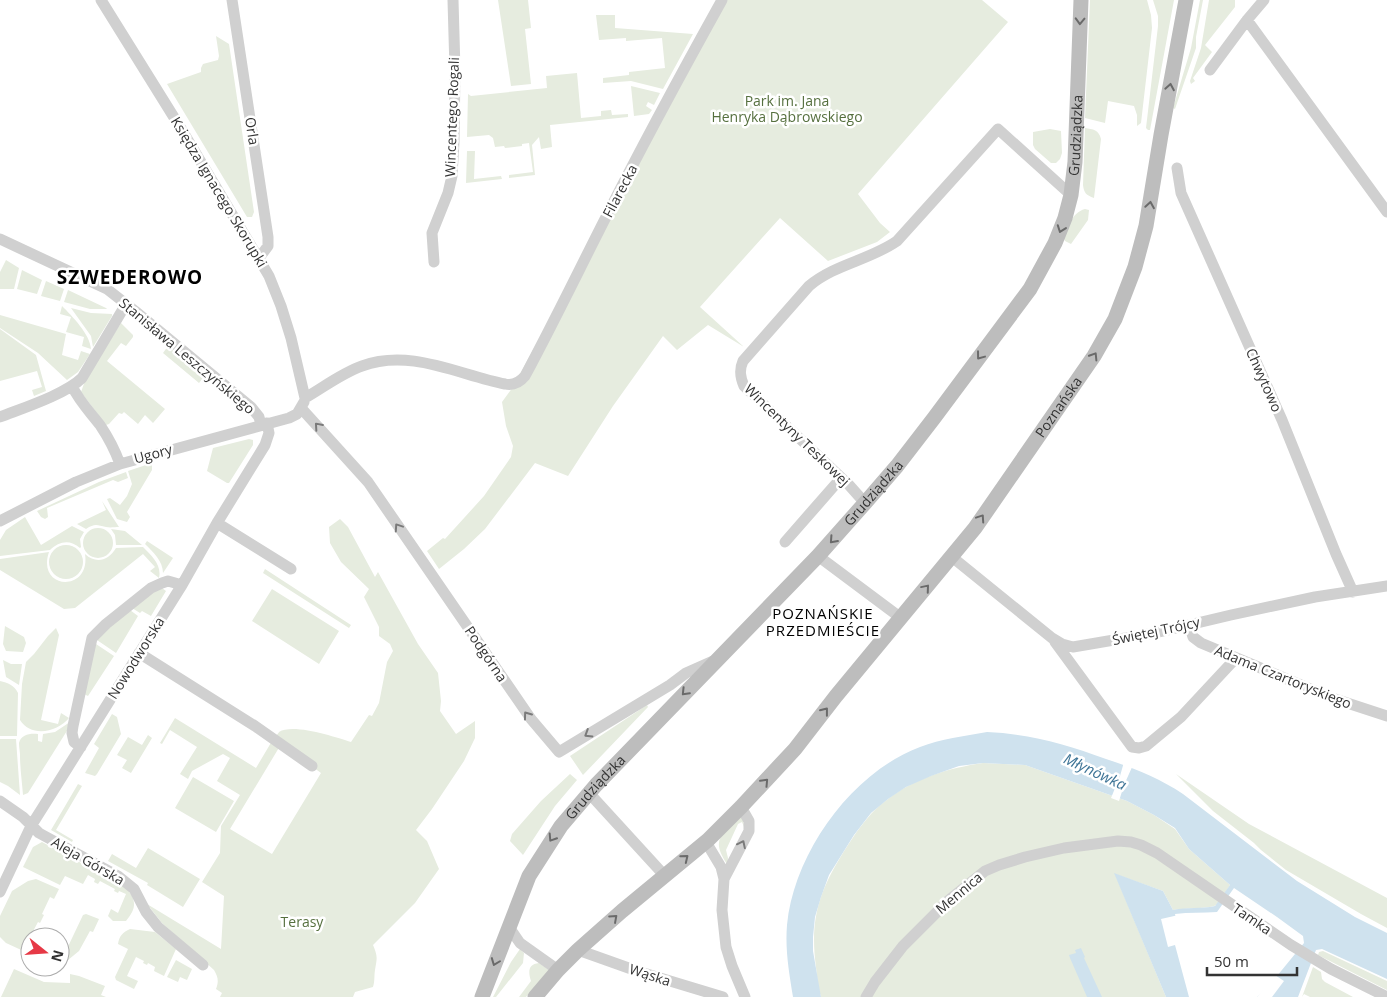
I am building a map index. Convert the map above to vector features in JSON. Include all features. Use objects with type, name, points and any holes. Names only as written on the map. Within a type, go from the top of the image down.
[{"type":"main road","name":"Grudziądzka","points":[[482,997],[529,876],[561,826],[589,793],[818,556],[865,503],[897,466],[1030,289],[1055,243],[1065,218],[1071,194],[1076,143],[1081,0]]},
{"type":"main road","name":"Poznańska","points":[[536,997],[558,970],[578,950],[664,875],[706,842],[795,749],[836,696],[975,528],[1094,356],[1115,319],[1135,267],[1146,226],[1186,0]]},
{"type":"street","name":"Księdza Ignacego Skorupki","points":[[101,0],[269,276],[291,338],[303,403]]},
{"type":"street","name":"Orla","points":[[232,0],[268,237],[268,246],[259,258]]},
{"type":"street","name":"Wincentego Rogali","points":[[434,262],[432,233],[448,193],[452,176],[455,70],[453,0]]},
{"type":"street","name":"Filarecka","points":[[518,382],[525,376],[661,112],[722,0]]},
{"type":"street","points":[[1210,70],[1264,0]]},
{"type":"street","points":[[1247,20],[1387,212]]},
{"type":"street","name":"Wincentyny Teskowej","points":[[865,503],[744,386],[740,369],[743,361],[809,286],[820,277],[880,252],[897,241],[998,129],[1071,194]]},
{"type":"street","name":"Chwytowo","points":[[1177,168],[1181,192],[1282,420],[1336,554],[1354,592]]},
{"type":"street","name":"Stanisława Leszczyńskiego","points":[[0,238],[102,286],[251,407],[264,424]]},
{"type":"street","points":[[0,417],[72,386],[82,378],[126,304]]},
{"type":"street","name":"Ugory","points":[[0,521],[76,482],[120,464],[289,418],[296,414],[303,403],[356,368],[371,363],[396,359],[424,363],[505,384],[518,382]]},
{"type":"street","points":[[72,386],[78,399],[99,424],[113,446],[120,464]]},
{"type":"street","name":"Podgórna","points":[[303,403],[368,482],[531,719],[559,752],[670,685],[686,673],[719,658]]},
{"type":"street","name":"Nowodworska","points":[[0,892],[32,826],[182,585],[217,523],[265,445],[269,433],[264,424]]},
{"type":"street","points":[[785,542],[841,478]]},
{"type":"street","points":[[217,523],[291,569]]},
{"type":"street","points":[[818,556],[901,618]]},
{"type":"street","name":"Świętej Trójcy","points":[[952,557],[1052,638],[1062,644],[1073,647],[1155,633],[1315,597],[1387,586]]},
{"type":"street","points":[[80,747],[73,739],[73,726],[92,638],[113,618],[151,588],[168,581],[182,585]]},
{"type":"street","name":"Adama Czartoryskiego","points":[[1190,625],[1193,637],[1201,643],[1332,698],[1387,716]]},
{"type":"street","points":[[1052,638],[1132,746],[1139,748],[1146,746],[1181,717],[1236,658]]},
{"type":"street","points":[[139,653],[256,726],[312,766]]},
{"type":"street","points":[[589,793],[664,875]]},
{"type":"street","name":"Aleja Górska","points":[[0,801],[23,817],[39,833],[128,883],[134,889],[146,912],[158,927],[203,965]]},
{"type":"street","points":[[724,879],[748,831],[749,821],[741,807]]},
{"type":"street","name":"Tamka","points":[[1118,841],[1141,845],[1157,853],[1291,946],[1387,997]]},
{"type":"street","name":"Mennica","points":[[866,997],[886,968],[914,934],[949,900],[985,871],[999,865],[1056,849],[1118,841]]},
{"type":"street","points":[[706,842],[721,866],[724,879],[722,910],[726,947],[745,997]]},
{"type":"street","points":[[509,927],[520,943],[558,970]]},
{"type":"street","name":"Wąska","points":[[578,950],[647,975],[723,997]]},
{"type":"green space","points":[[498,0],[528,0],[531,28],[525,29],[531,84],[511,86]]},
{"type":"green space","name":"Park im. Jana Henryka Dąbrowskiego","points":[[722,0],[982,0],[1008,22],[858,194],[880,223],[890,232],[877,242],[828,261],[780,218],[700,307],[744,347],[708,325],[677,350],[663,336],[613,406],[568,476],[535,463],[485,529],[439,569],[427,551],[443,538],[445,539],[484,496],[511,457],[513,446],[506,426],[502,402],[513,387]]},
{"type":"green space","points":[[1090,0],[1147,0],[1152,28],[1141,123],[1137,126],[1137,115],[1134,106],[1108,101],[1105,123],[1085,118]]},
{"type":"green space","points":[[1153,0],[1174,0],[1150,130],[1148,130],[1146,128],[1158,26],[1158,16]]},
{"type":"green space","points":[[1200,0],[1203,0],[1196,37],[1196,48],[1175,109],[1173,108],[1191,48]]},
{"type":"green space","points":[[1209,0],[1235,0],[1235,7],[1205,45],[1212,52],[1193,78],[1195,81],[1191,84],[1190,81],[1201,48]]},
{"type":"green space","points":[[596,15],[615,15],[615,28],[693,34],[663,89],[631,81],[603,83],[603,78],[629,75],[629,72],[665,68],[662,38],[626,41],[626,38],[599,40]]},
{"type":"green space","points":[[216,36],[229,44],[254,212],[252,217],[247,217],[167,84],[201,72],[203,64],[218,60]]},
{"type":"green space","points":[[577,73],[581,118],[601,116],[601,111],[611,110],[612,115],[628,114],[628,117],[550,125],[552,147],[541,149],[539,137],[532,145],[535,175],[509,178],[509,175],[533,172],[529,143],[522,144],[522,146],[505,148],[504,146],[495,147],[493,138],[489,135],[467,137],[468,94],[471,96],[547,88],[546,76]]},
{"type":"green space","points":[[631,86],[660,93],[654,105],[648,102],[646,106],[652,110],[649,114],[634,116]]},
{"type":"green space","points":[[1085,128],[1095,130],[1101,139],[1094,198],[1086,193],[1083,185]]},
{"type":"green space","points":[[1050,129],[1061,131],[1062,153],[1056,163],[1051,163],[1033,145],[1033,132]]},
{"type":"green space","points":[[467,151],[475,151],[474,179],[501,176],[502,179],[466,183]]},
{"type":"green space","points":[[1085,209],[1089,210],[1088,220],[1071,244],[1065,241],[1069,225],[1074,217]]},
{"type":"green space","points":[[6,260],[19,268],[14,289],[0,289],[0,272]]},
{"type":"green space","points":[[22,270],[42,280],[37,294],[17,289]]},
{"type":"green space","points":[[46,281],[64,289],[60,301],[41,296]]},
{"type":"green space","points":[[68,290],[107,309],[90,309],[64,302]]},
{"type":"green space","points":[[62,306],[84,331],[91,349],[82,346],[84,337],[66,332],[71,317],[60,314]]},
{"type":"green space","points":[[71,308],[91,313],[112,314],[93,347],[91,336]]},
{"type":"green space","points":[[0,315],[66,334],[62,355],[78,360],[81,351],[90,354],[78,372],[67,380],[38,353],[0,328]]},
{"type":"green space","points":[[121,323],[133,337],[126,346],[121,343],[107,361],[165,409],[153,423],[145,415],[138,424],[124,412],[122,414],[119,413],[106,425],[81,392],[86,378]]},
{"type":"green space","points":[[0,329],[36,355],[46,391],[34,396],[32,390],[42,387],[37,371],[0,381]]},
{"type":"green space","points":[[168,346],[202,375],[203,378],[199,383],[163,353]]},
{"type":"green space","points":[[249,439],[253,440],[253,445],[229,483],[207,471],[213,448]]},
{"type":"green space","points":[[152,463],[152,470],[127,512],[130,517],[127,522],[117,519],[107,499],[110,498],[120,505],[127,496],[132,484],[128,471]]},
{"type":"green space","points":[[126,472],[128,478],[118,482],[113,480],[47,508],[48,517],[45,519],[37,511],[99,482]]},
{"type":"green space","points":[[102,501],[119,527],[96,525],[86,529],[77,524],[106,510]]},
{"type":"green space","points":[[25,517],[41,545],[72,526],[84,532],[80,539],[81,547],[65,542],[50,550],[0,556],[0,540],[6,530]]},
{"type":"green space","name":"Terasy","points":[[340,519],[348,527],[375,577],[378,572],[418,644],[438,673],[441,701],[440,711],[456,734],[475,721],[475,738],[464,761],[416,830],[427,841],[439,869],[415,903],[373,945],[377,958],[373,987],[355,992],[353,997],[220,997],[222,993],[216,989],[218,979],[214,970],[162,923],[147,904],[221,949],[224,896],[202,882],[220,853],[221,826],[240,795],[217,781],[230,758],[223,754],[192,771],[188,779],[180,774],[197,747],[170,730],[162,744],[160,743],[175,718],[256,768],[272,741],[280,746],[230,829],[272,854],[321,773],[274,738],[279,732],[294,729],[314,732],[351,742],[369,715],[372,716],[379,703],[387,662],[393,651],[390,644],[379,636],[379,627],[364,597],[369,589],[341,562],[330,543],[329,527]]},
{"type":"green space","points":[[98,528],[104,529],[112,537],[112,549],[104,557],[98,558],[92,557],[84,549],[83,543],[84,537],[92,529]]},
{"type":"green space","points":[[111,529],[125,531],[142,545],[116,545],[115,535]]},
{"type":"green space","points":[[147,541],[173,558],[163,573],[159,561],[145,544]]},
{"type":"green space","points":[[66,545],[78,550],[83,562],[78,574],[66,579],[54,574],[49,562],[54,550]]},
{"type":"green space","points":[[143,547],[158,565],[159,578],[150,571],[155,567],[143,554],[75,608],[64,609],[0,570],[0,559],[49,552],[47,565],[50,574],[56,580],[64,582],[73,581],[85,567],[85,554],[93,559],[102,560],[109,556],[116,548]]},
{"type":"green space","points":[[265,569],[351,625],[349,628],[263,573]]},
{"type":"green space","points":[[162,588],[166,591],[151,616],[142,611],[140,613],[132,608],[151,592]]},
{"type":"green space","points":[[272,589],[339,631],[319,664],[252,621]]},
{"type":"green space","points":[[130,610],[138,616],[116,653],[94,638]]},
{"type":"green space","points":[[5,626],[24,637],[26,643],[23,652],[6,651],[3,644]]},
{"type":"green space","points":[[56,628],[59,635],[41,720],[58,724],[61,713],[69,718],[52,730],[37,731],[25,726],[20,720],[22,684],[26,662]]},
{"type":"green space","points":[[93,642],[114,656],[88,696],[82,693]]},
{"type":"green space","points":[[3,660],[11,664],[22,664],[19,685],[6,677]]},
{"type":"green space","points":[[0,681],[15,688],[18,693],[17,736],[0,736]]},
{"type":"green space","points":[[647,705],[648,707],[583,775],[570,756]]},
{"type":"green space","points":[[112,714],[117,717],[121,734],[97,774],[95,776],[85,773],[99,748],[94,744]]},
{"type":"green space","points":[[70,722],[70,726],[28,793],[23,795],[20,740],[29,734],[38,734],[38,741],[42,742],[43,734],[55,732]]},
{"type":"green space","points":[[148,735],[152,738],[131,773],[122,768],[127,760],[117,755],[128,737],[142,745]]},
{"type":"green space","points":[[0,739],[16,739],[20,795],[0,782]]},
{"type":"green space","points":[[983,763],[1025,765],[1127,801],[1154,815],[1175,829],[1189,849],[1230,885],[1216,905],[1173,910],[1163,891],[1115,874],[1166,997],[821,997],[814,949],[816,917],[824,889],[856,832],[882,804],[909,785],[945,771]]},
{"type":"green space","points":[[570,774],[577,780],[555,806],[523,855],[510,841],[512,834],[541,801]]},
{"type":"green space","points":[[1176,774],[1249,824],[1387,898],[1387,928],[1286,870],[1213,811]]},
{"type":"green space","points":[[193,777],[234,801],[216,832],[175,808]]},
{"type":"green space","points":[[78,784],[82,786],[56,830],[73,840],[72,842],[51,830]]},
{"type":"green space","points":[[743,816],[744,827],[742,822],[738,824],[726,850],[729,862],[727,864],[719,848],[720,838],[728,828]]},
{"type":"green space","points":[[42,842],[124,886],[134,903],[130,916],[126,921],[113,921],[108,916],[111,909],[118,913],[126,894],[114,891],[115,889],[100,881],[98,884],[94,882],[95,879],[88,875],[83,884],[65,876],[60,885],[23,867],[33,847]]},
{"type":"green space","points":[[148,848],[200,879],[183,907],[147,885],[148,883],[108,861],[112,854],[136,868]]},
{"type":"green space","points":[[36,879],[59,889],[54,899],[50,897],[40,923],[38,922],[35,927],[20,927],[20,949],[6,943],[0,937],[0,916],[12,891],[28,881]]},
{"type":"green space","points":[[86,914],[99,919],[93,932],[90,931],[79,951],[70,958],[70,942],[83,915]]},
{"type":"green space","points":[[130,929],[155,932],[176,949],[164,976],[154,971],[155,967],[148,963],[147,965],[143,963],[144,961],[136,957],[127,976],[138,981],[134,989],[116,980],[115,977],[128,949],[118,944],[119,939],[125,931]]},
{"type":"green space","points":[[520,949],[524,953],[523,963],[496,997],[493,997],[511,962]]},
{"type":"green space","points":[[1323,951],[1387,981],[1387,990],[1318,955],[1319,952]]},
{"type":"green space","points":[[176,960],[192,969],[187,980],[180,977],[178,982],[167,977]]},
{"type":"green space","points":[[539,963],[549,970],[526,997],[519,997],[531,981],[529,972],[531,967]]},
{"type":"green space","points":[[1313,967],[1321,972],[1322,979],[1325,982],[1353,997],[1310,997],[1304,994],[1302,997]]},
{"type":"green space","points":[[14,969],[20,972],[20,977],[32,977],[44,982],[70,983],[70,974],[79,976],[105,986],[101,995],[106,997],[1,997]]},
{"type":"water","name":"Młynówka","points":[[987,732],[1033,737],[1077,749],[1136,770],[1174,788],[1297,881],[1355,917],[1387,933],[1387,979],[1322,949],[1316,950],[1298,997],[1257,997],[1304,943],[1303,936],[1234,888],[1217,912],[1175,914],[1194,997],[1166,997],[1114,873],[1163,891],[1173,910],[1215,906],[1230,885],[1189,849],[1175,828],[1127,801],[1025,765],[983,763],[959,766],[906,787],[871,813],[854,835],[829,875],[815,917],[813,951],[821,997],[793,997],[787,943],[787,925],[792,898],[801,870],[814,844],[830,819],[849,796],[871,776],[895,759],[928,744]]},
{"type":"water","points":[[1081,948],[1102,997],[1087,997],[1070,958],[1069,955],[1076,953],[1075,950]]},
{"type":"pier","points":[[1124,762],[1133,765],[1119,801],[1111,798]]},
{"type":"pier","points":[[1183,914],[1178,916],[1178,919],[1196,997],[1189,997],[1175,945],[1168,947],[1161,919]]},
{"type":"pier","points":[[1275,975],[1284,981],[1272,997],[1257,997]]},
{"type":"district","name":"SZWEDEROWO","points":[[130,277]]},
{"type":"district","name":"POZNAŃSKIE PRZEDMIEŚCIE","points":[[823,622]]}]
